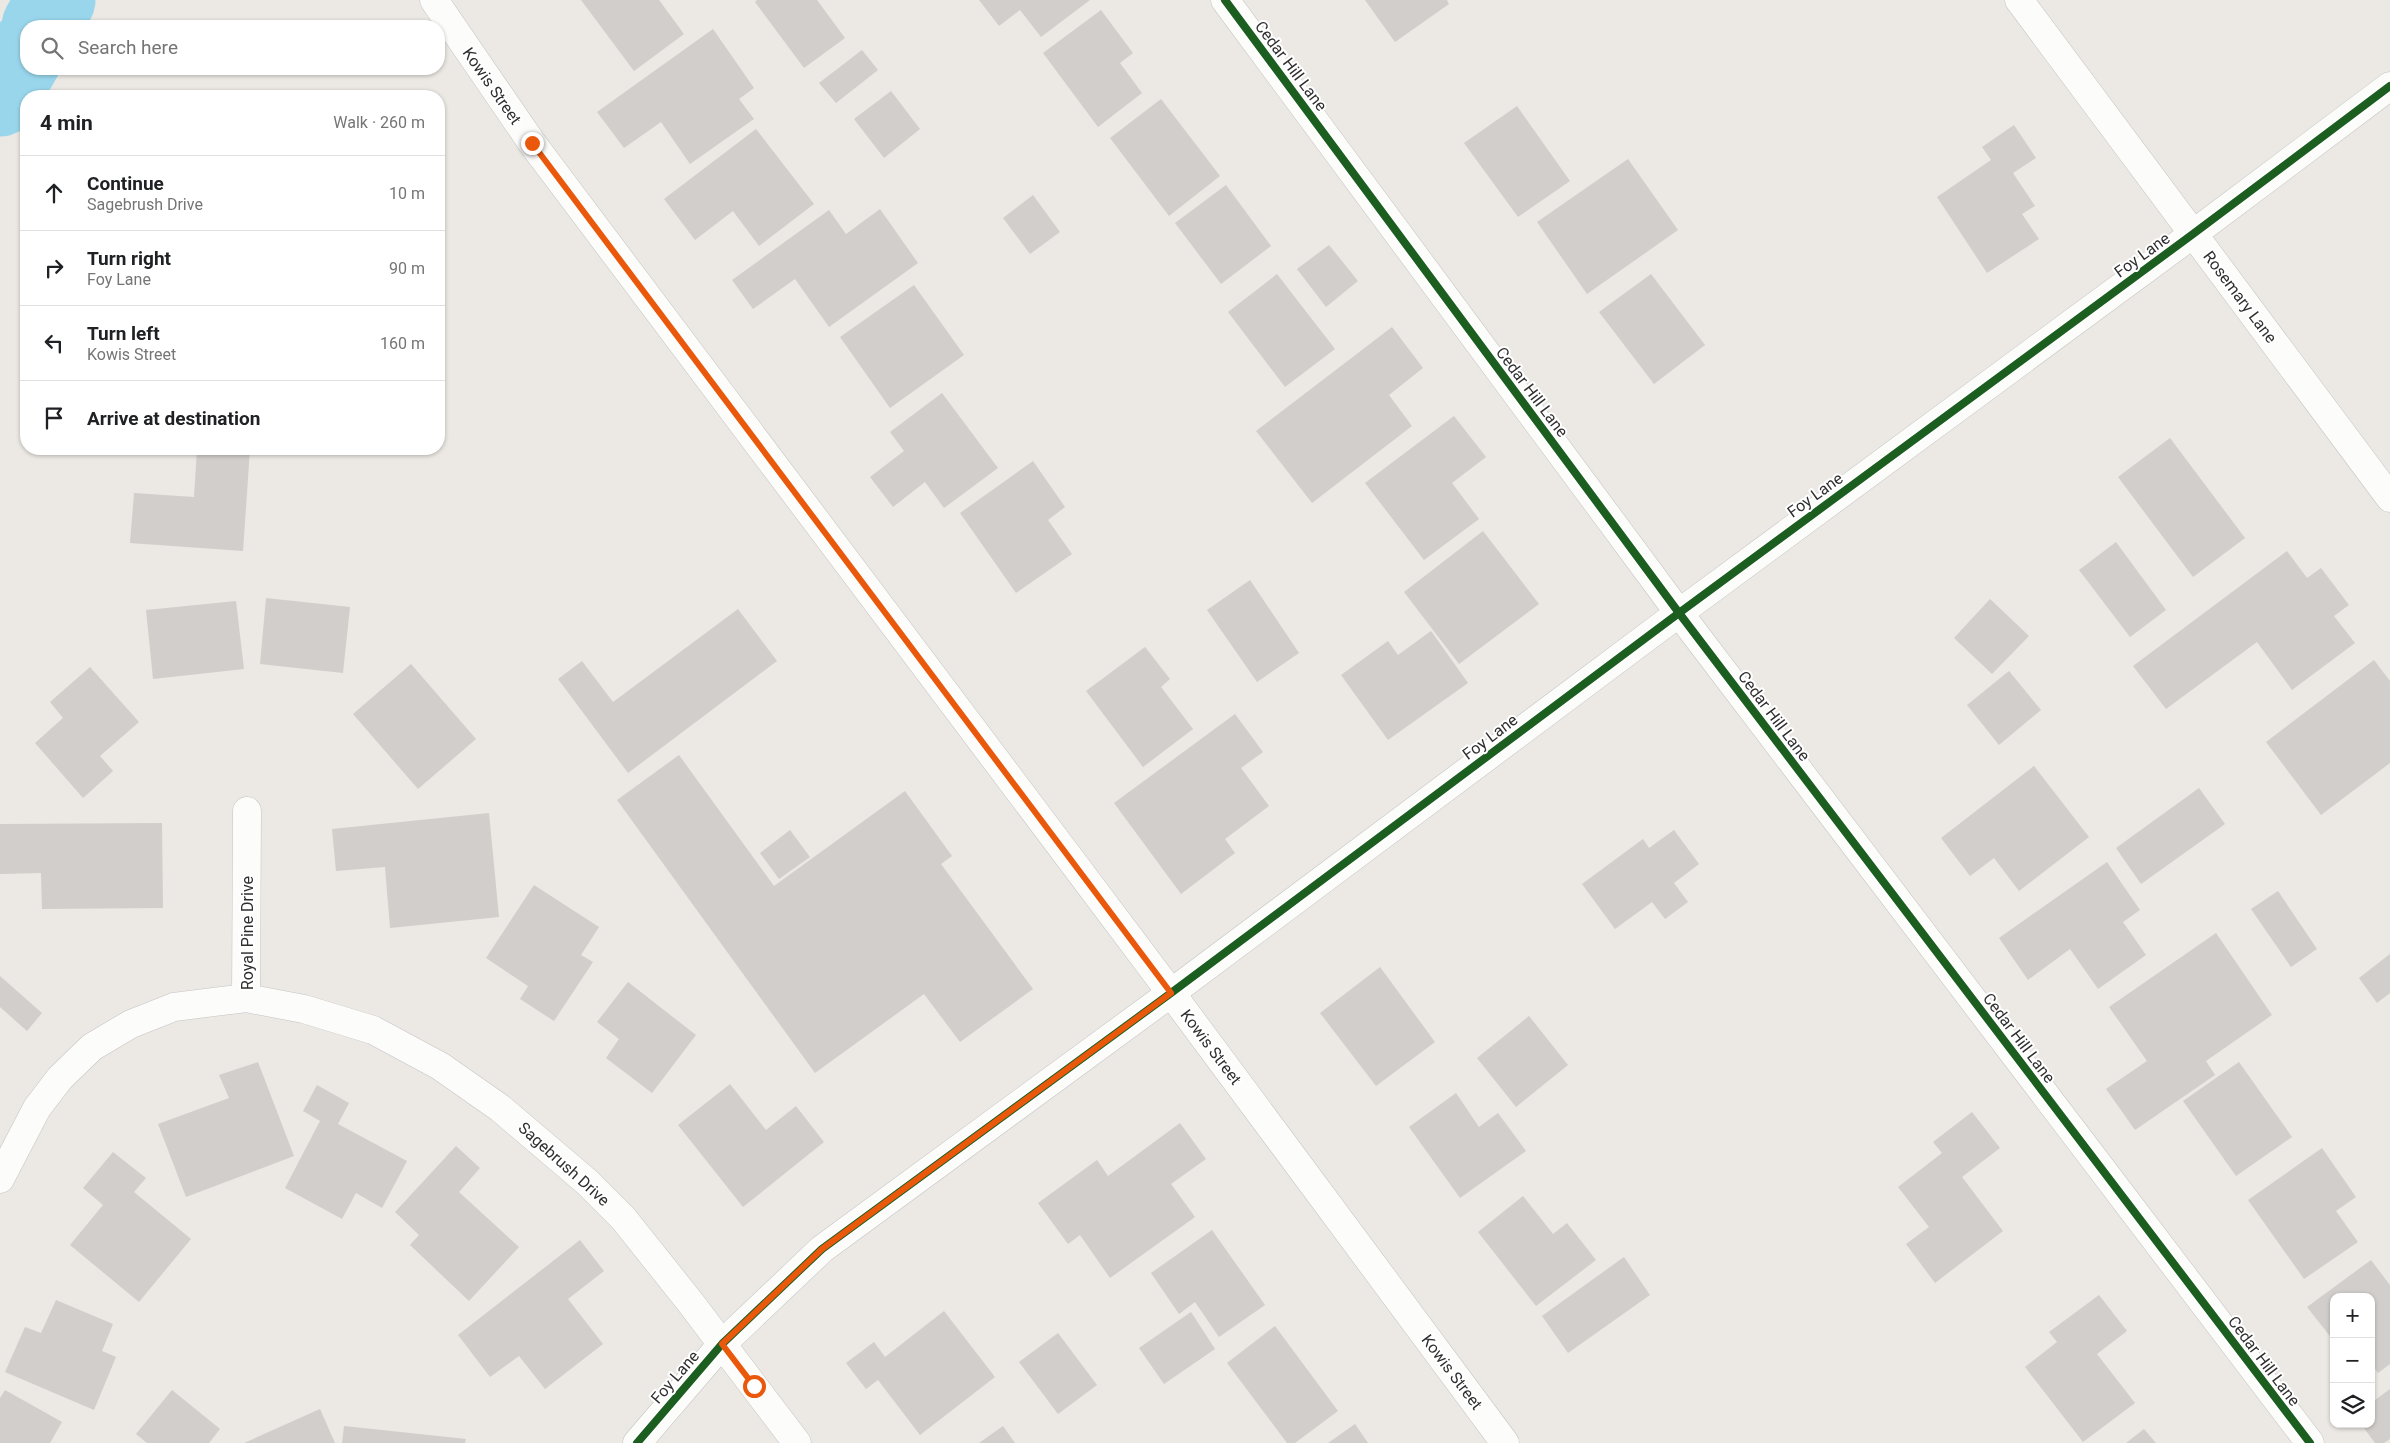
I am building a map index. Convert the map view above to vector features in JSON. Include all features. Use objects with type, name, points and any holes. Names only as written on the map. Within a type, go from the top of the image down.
[{"type":"street","name":"Kowis Street","points":[[434,0],[532,143],[1171,993],[1505,1443]]},
{"type":"street","name":"Cedar Hill Lane","points":[[1225,0],[1679,613],[2310,1443]]},
{"type":"street","name":"Rosemary Lane","points":[[2019,0],[2390,498]]},
{"type":"street","name":"Foy Lane","points":[[637,1443],[722,1344],[822,1249],[1171,993],[1679,613],[2193,234],[2390,86]]},
{"type":"street","name":"Royal Pine Drive","points":[[0,1179],[37,1108],[60,1078],[92,1047],[131,1024],[174,1007],[246,998],[248,811]]},
{"type":"street","name":"Sagebrush Drive","points":[[246,998],[304,1009],[373,1030],[440,1066],[500,1108],[587,1182],[623,1218],[797,1443]]},
{"type":"building","points":[[581,0],[659,0],[684,34],[634,71]]},
{"type":"building","points":[[757,0],[817,0],[845,38],[804,68],[755,2]]},
{"type":"building","points":[[979,0],[1090,0],[1041,37],[1020,10],[999,26]]},
{"type":"building","points":[[1365,0],[1447,0],[1449,4],[1395,42]]},
{"type":"building","points":[[1101,10],[1133,53],[1120,63],[1142,93],[1098,127],[1043,53]]},
{"type":"building","points":[[713,29],[754,88],[739,99],[754,119],[690,164],[661,122],[624,148],[597,112]]},
{"type":"building","points":[[862,50],[878,70],[836,103],[819,83]]},
{"type":"building","points":[[891,91],[920,129],[884,158],[854,119]]},
{"type":"building","points":[[1161,99],[1220,176],[1169,216],[1110,138]]},
{"type":"building","points":[[1517,106],[1570,181],[1518,217],[1464,143]]},
{"type":"building","points":[[2014,125],[2036,158],[2013,173],[2035,206],[2022,214],[2039,239],[1987,273],[1937,197],[1991,160],[1982,147]]},
{"type":"building","points":[[756,129],[814,204],[759,246],[733,211],[695,240],[664,199]]},
{"type":"building","points":[[1628,159],[1678,230],[1587,294],[1537,222]]},
{"type":"building","points":[[1226,185],[1271,246],[1221,284],[1175,223]]},
{"type":"building","points":[[1033,195],[1060,232],[1030,254],[1003,218]]},
{"type":"building","points":[[880,209],[918,263],[829,327],[795,279],[753,309],[732,280],[829,210],[846,234]]},
{"type":"building","points":[[1329,245],[1358,281],[1326,307],[1297,269]]},
{"type":"building","points":[[1277,274],[1335,349],[1285,387],[1228,312]]},
{"type":"building","points":[[1651,274],[1705,345],[1654,384],[1599,312]]},
{"type":"building","points":[[914,285],[964,355],[890,408],[840,337]]},
{"type":"building","points":[[1392,327],[1423,368],[1389,395],[1412,426],[1312,503],[1256,431]]},
{"type":"building","points":[[942,393],[998,468],[944,508],[925,482],[893,507],[870,477],[904,451],[890,432]]},
{"type":"building","points":[[1454,416],[1486,457],[1452,483],[1479,519],[1424,560],[1365,483]]},
{"type":"building","points":[[2170,438],[2245,538],[2193,577],[2118,477]]},
{"type":"building","points":[[197,455],[250,455],[243,551],[130,543],[134,493],[194,497]]},
{"type":"building","points":[[1033,461],[1065,507],[1048,520],[1072,554],[1016,593],[960,513]]},
{"type":"building","points":[[1483,531],[1539,604],[1459,664],[1404,592]]},
{"type":"building","points":[[2116,542],[2166,610],[2130,637],[2079,570]]},
{"type":"building","points":[[2287,551],[2307,578],[2321,568],[2349,605],[2334,616],[2355,643],[2292,690],[2257,642],[2166,709],[2133,666]]},
{"type":"building","points":[[1250,580],[1299,653],[1257,682],[1207,610]]},
{"type":"building","points":[[266,598],[350,607],[343,673],[260,664]]},
{"type":"building","points":[[1990,599],[2029,636],[1992,674],[1954,638]]},
{"type":"building","points":[[236,601],[244,669],[153,679],[146,610]]},
{"type":"building","points":[[738,609],[777,661],[628,773],[558,679],[582,661],[613,702]]},
{"type":"building","points":[[1431,631],[1468,683],[1388,740],[1341,675],[1388,641],[1398,655]]},
{"type":"building","points":[[1145,647],[1170,679],[1161,687],[1193,729],[1143,767],[1086,691]]},
{"type":"building","points":[[2374,660],[2390,681],[2390,763],[2321,815],[2266,742]]},
{"type":"building","points":[[411,664],[476,739],[418,789],[353,714]]},
{"type":"building","points":[[90,667],[139,722],[100,756],[113,771],[83,798],[35,743],[63,718],[50,702]]},
{"type":"building","points":[[2009,671],[2041,710],[1999,745],[1967,705]]},
{"type":"building","points":[[1235,714],[1263,752],[1241,768],[1269,806],[1225,839],[1235,853],[1181,894],[1114,803]]},
{"type":"building","points":[[679,755],[774,886],[905,791],[952,856],[941,864],[1033,989],[960,1042],[924,994],[815,1073],[617,800]]},
{"type":"building","points":[[2034,766],[2089,837],[2019,891],[1994,858],[1970,876],[1941,838]]},
{"type":"building","points":[[2199,788],[2225,824],[2141,884],[2116,848]]},
{"type":"building","points":[[489,813],[499,917],[390,928],[385,867],[336,871],[332,829]]},
{"type":"building","points":[[162,823],[163,908],[42,909],[41,873],[0,874],[0,824]]},
{"type":"building","points":[[790,830],[810,857],[779,879],[760,853]]},
{"type":"building","points":[[1674,830],[1699,864],[1674,883],[1688,902],[1665,919],[1652,902],[1615,929],[1582,884],[1643,839],[1649,848]]},
{"type":"building","points":[[2107,862],[2140,910],[2123,922],[2146,955],[2098,989],[2070,949],[2028,980],[1999,938]]},
{"type":"building","points":[[534,885],[599,927],[581,955],[593,962],[554,1021],[520,999],[528,986],[486,958]]},
{"type":"building","points":[[2278,891],[2317,949],[2291,967],[2251,909]]},
{"type":"building","points":[[2216,933],[2272,1015],[2206,1061],[2215,1075],[2135,1130],[2106,1089],[2147,1061],[2109,1007]]},
{"type":"building","points":[[2390,954],[2390,993],[2377,1003],[2359,978]]},
{"type":"building","points":[[1380,967],[1435,1042],[1376,1086],[1320,1013]]},
{"type":"building","points":[[0,976],[42,1013],[27,1031],[0,1007]]},
{"type":"building","points":[[628,982],[696,1035],[652,1093],[606,1058],[619,1039],[597,1022]]},
{"type":"building","points":[[1529,1016],[1568,1065],[1516,1107],[1477,1058]]},
{"type":"building","points":[[258,1062],[294,1156],[186,1197],[158,1124],[229,1098],[219,1075]]},
{"type":"building","points":[[2239,1062],[2292,1137],[2236,1176],[2183,1101]]},
{"type":"building","points":[[730,1084],[766,1130],[796,1106],[824,1142],[743,1207],[678,1125]]},
{"type":"building","points":[[317,1085],[349,1103],[338,1124],[407,1161],[382,1208],[356,1193],[342,1219],[285,1188],[320,1121],[303,1111]]},
{"type":"building","points":[[1456,1093],[1479,1127],[1498,1113],[1526,1151],[1460,1198],[1409,1127]]},
{"type":"building","points":[[1972,1112],[2000,1148],[1962,1177],[2003,1231],[1935,1283],[1906,1244],[1929,1227],[1898,1187],[1942,1153],[1933,1142]]},
{"type":"building","points":[[1180,1123],[1206,1159],[1171,1184],[1195,1217],[1110,1278],[1080,1235],[1068,1244],[1038,1203],[1097,1160],[1108,1176]]},
{"type":"building","points":[[456,1146],[480,1168],[459,1192],[519,1247],[469,1301],[410,1245],[419,1235],[395,1212]]},
{"type":"building","points":[[2322,1148],[2356,1197],[2336,1211],[2358,1242],[2304,1279],[2248,1200]]},
{"type":"building","points":[[113,1152],[146,1178],[134,1192],[191,1239],[139,1302],[70,1245],[103,1205],[83,1188]]},
{"type":"building","points":[[1523,1196],[1553,1234],[1567,1223],[1596,1260],[1536,1306],[1478,1232]]},
{"type":"building","points":[[1212,1230],[1265,1305],[1219,1337],[1195,1302],[1179,1314],[1151,1273]]},
{"type":"building","points":[[580,1240],[604,1271],[568,1299],[603,1344],[545,1389],[519,1356],[490,1377],[458,1335]]},
{"type":"building","points":[[1624,1257],[1650,1295],[1568,1353],[1542,1316]]},
{"type":"building","points":[[2371,1260],[2390,1285],[2390,1364],[2378,1373],[2375,1369],[2375,1293],[2330,1293],[2330,1336],[2307,1307]]},
{"type":"building","points":[[2099,1295],[2127,1331],[2097,1354],[2135,1403],[2083,1442],[2025,1367],[2057,1342],[2049,1332]]},
{"type":"building","points":[[56,1300],[113,1324],[102,1351],[116,1357],[94,1410],[5,1372],[25,1327],[41,1333]]},
{"type":"building","points":[[944,1311],[995,1377],[920,1435],[878,1380],[866,1389],[846,1363],[874,1342],[885,1357]]},
{"type":"building","points":[[1191,1312],[1215,1349],[1164,1384],[1139,1348]]},
{"type":"building","points":[[1275,1326],[1338,1411],[1295,1443],[1287,1443],[1227,1363]]},
{"type":"building","points":[[1058,1333],[1097,1385],[1058,1414],[1019,1362]]},
{"type":"building","points":[[2390,1389],[2390,1439],[2384,1443],[2375,1443],[2364,1428],[2375,1428],[2375,1400]]},
{"type":"building","points":[[5,1390],[62,1422],[50,1443],[0,1443],[0,1398]]},
{"type":"building","points":[[172,1390],[220,1429],[209,1443],[147,1443],[136,1434]]},
{"type":"building","points":[[320,1409],[335,1443],[244,1443]]},
{"type":"building","points":[[1355,1424],[1368,1443],[1328,1443]]},
{"type":"building","points":[[344,1426],[466,1439],[465,1443],[342,1443]]},
{"type":"building","points":[[1003,1426],[1015,1443],[979,1443]]},
{"type":"building","points":[[2144,1429],[2156,1443],[2126,1443]]},
{"type":"waterway","points":[[44,20],[56,0]]},
{"type":"waterway","points":[[0,97],[20,62]]},
{"type":"cycle path","points":[[1225,0],[1679,613],[2310,1443]]},
{"type":"cycle path","points":[[637,1443],[722,1344],[822,1249],[1171,993],[1679,613],[2193,234],[2390,86]]},
{"type":"route","points":[[532,143],[1171,993],[822,1249],[722,1344],[754,1386]]}]
